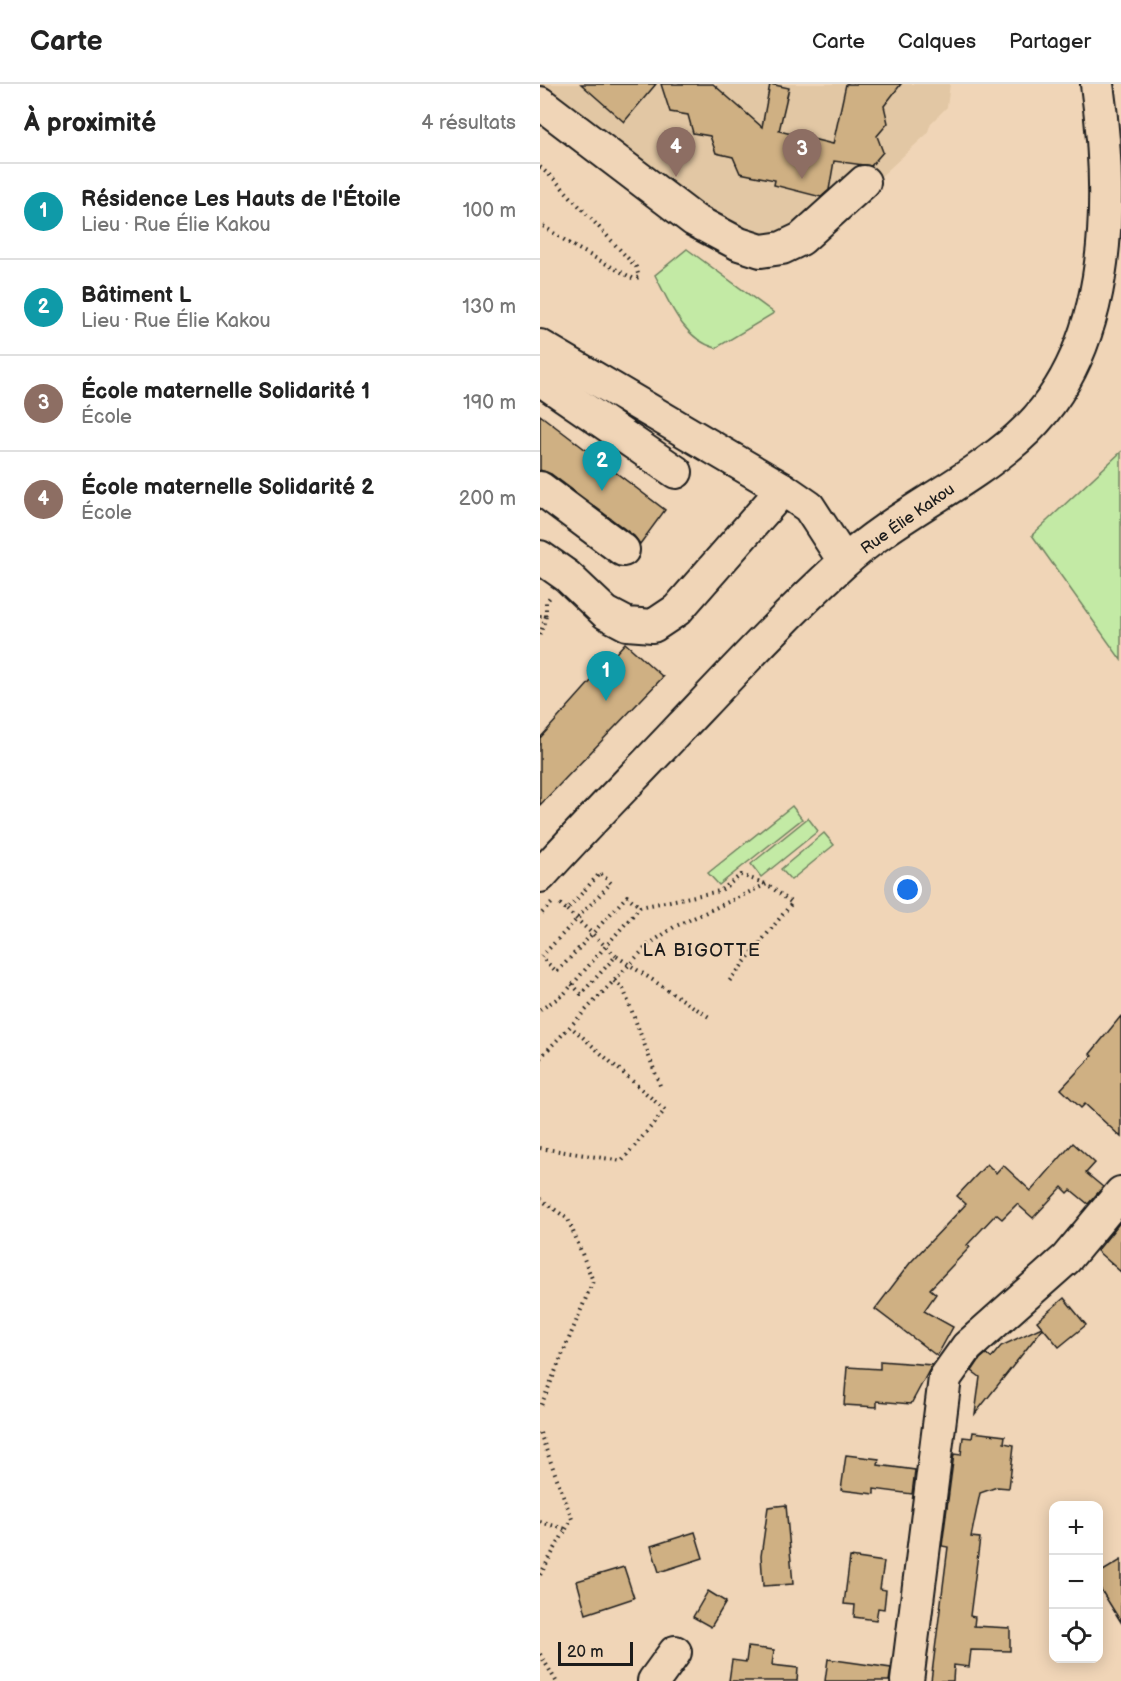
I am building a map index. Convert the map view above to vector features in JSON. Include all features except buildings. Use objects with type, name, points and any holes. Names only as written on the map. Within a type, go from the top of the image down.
[{"type":"street","name":"Rue Élie Kakou","points":[[549,869],[791,611],[844,561],[1019,437],[1051,400],[1081,348],[1100,280],[1104,238],[1105,173],[1097,84]]},
{"type":"street","points":[[540,103],[694,220],[739,244],[761,251],[782,248],[801,239],[864,182]]},
{"type":"street","points":[[592,143],[635,146]]},
{"type":"street","points":[[540,346],[783,489],[809,507],[844,561]]},
{"type":"street","points":[[540,379],[676,472]]},
{"type":"street","points":[[540,488],[622,550]]},
{"type":"street","points":[[540,557],[567,576],[606,613],[627,624],[653,626],[677,610],[783,489]]},
{"type":"street","points":[[907,1681],[945,1378],[968,1347],[1017,1305],[1066,1258],[1121,1193]]},
{"type":"street","points":[[654,1681],[675,1652]]},
{"type":"path","points":[[540,167],[555,180],[636,267],[639,277],[634,279],[574,247],[540,224]]},
{"type":"path","points":[[540,635],[546,616]]},
{"type":"path","points":[[541,913],[549,869]]},
{"type":"path","points":[[567,910],[600,873],[611,883],[541,957],[557,972],[627,896],[640,908]]},
{"type":"path","points":[[540,1010],[564,994],[640,908],[720,891],[741,875],[767,884],[792,903],[727,984]]},
{"type":"path","points":[[540,1058],[648,945],[674,927],[767,884]]},
{"type":"path","points":[[560,904],[616,956],[709,1017]]},
{"type":"path","points":[[572,984],[581,994],[616,956]]},
{"type":"path","points":[[614,981],[622,988],[661,1088]]},
{"type":"path","points":[[540,1148],[622,1161],[665,1110],[571,1027]]},
{"type":"path","points":[[540,1199],[568,1219],[593,1281],[540,1408]]},
{"type":"path","points":[[540,1433],[572,1519],[540,1575]]},
{"type":"path","points":[[540,1522],[566,1528]]},
{"type":"path","points":[[540,1654],[556,1681]]},
{"type":"shaded area","points":[[540,84],[950,84],[947,107],[931,123],[927,134],[800,251],[779,257],[540,115]]},
{"type":"green space","points":[[687,249],[774,313],[716,348],[695,337],[679,319],[655,275]]},
{"type":"green space","points":[[1121,452],[1121,660],[1032,535]]},
{"type":"green space","points":[[792,806],[802,819],[719,885],[708,873]]},
{"type":"green space","points":[[808,818],[818,831],[761,877],[751,864]]},
{"type":"green space","points":[[824,833],[834,845],[791,880],[781,869]]},
{"type":"place","name":"École maternelle Solidarité 2","points":[[676,177]]},
{"type":"place","name":"École maternelle Solidarité 1","points":[[802,179]]},
{"type":"place","name":"Bâtiment L","points":[[602,491]]},
{"type":"place","name":"Résidence Les Hauts de l'Étoile","points":[[606,701]]},
{"type":"district","name":"LA BIGOTTE","points":[[702,950]]}]
